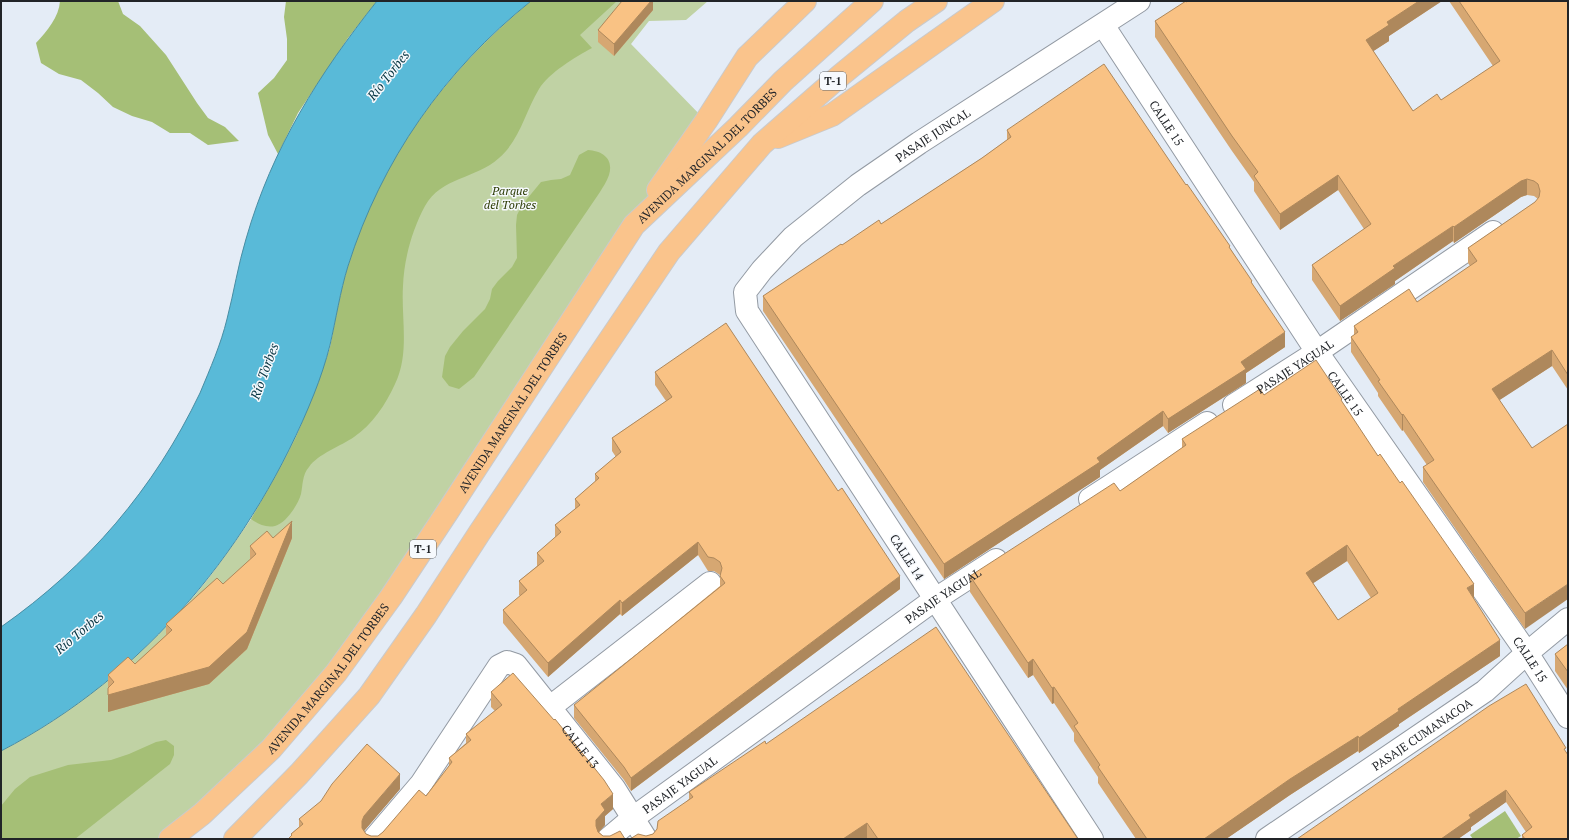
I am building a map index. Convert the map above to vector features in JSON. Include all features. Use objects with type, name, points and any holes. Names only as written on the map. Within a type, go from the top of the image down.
[{"type":"highway","points":[[634,225],[706,121],[747,57],[805,1]]},
{"type":"highway","name":"AVENIDA MARGINAL DEL TORBES","points":[[170,839],[202,814],[271,749],[336,673],[391,597],[634,225],[738,127],[783,81],[872,1]]},
{"type":"highway","name":"T-1","points":[[235,839],[299,774],[368,696],[426,615],[480,532],[669,252],[762,144],[841,75],[907,21],[936,1]]},
{"type":"highway","points":[[762,144],[832,115],[993,1]]},
{"type":"street","name":"PASAJE JUNCAL","points":[[745,292],[762,270],[793,237],[858,185],[919,143],[1139,1]]},
{"type":"street","name":"CALLE 15","points":[[1103,25],[1317,352],[1527,652],[1568,717]]},
{"type":"street","name":"PASAJE YAGUAL","points":[[1075,509],[1317,352],[1509,220]]},
{"type":"street","name":"CALLE 14","points":[[745,292],[746,311],[1092,839]]},
{"type":"street","name":"PASAJE YAGUAL","points":[[608,839],[633,818],[934,600],[1015,548]]},
{"type":"street","points":[[550,708],[710,583]]},
{"type":"street","name":"PASAJE CUMANACOA","points":[[1267,839],[1485,692],[1527,652],[1568,619]]},
{"type":"street","name":"CALLE 13","points":[[374,839],[421,784],[499,666],[507,662],[516,666],[614,788],[646,839]]},
{"type":"green space","points":[[60,1],[118,1],[123,14],[140,26],[166,55],[208,118],[225,127],[239,141],[208,145],[190,133],[170,133],[152,122],[132,116],[113,107],[81,80],[59,74],[41,63],[36,43],[55,18]]},
{"type":"green space","points":[[286,1],[377,1],[348,38],[298,113],[278,154],[268,135],[258,93],[274,78],[287,60],[287,39],[284,17]]},
{"type":"green space","name":"Parque del Torbes","points":[[531,1],[708,1],[686,20],[649,21],[631,44],[706,121],[336,673],[170,839],[1,839],[1,751],[28,736],[80,702],[129,662],[152,641],[195,595],[231,548],[251,519]]},
{"type":"green space","points":[[531,1],[617,1],[580,35],[592,48],[556,71],[543,83],[534,98],[517,134],[506,151],[490,165],[440,189],[432,196],[425,206],[413,235],[405,265],[403,286],[404,348],[400,372],[391,392],[378,414],[361,432],[313,462],[304,477],[301,494],[294,508],[283,521],[275,526],[265,526],[256,522],[251,519],[296,437],[325,362],[330,347],[347,269],[359,233],[373,199],[409,136],[452,77],[477,50]]},
{"type":"green space","points":[[588,150],[598,152],[606,156],[610,164],[608,177],[604,186],[474,377],[459,389],[449,386],[442,377],[445,356],[450,347],[463,331],[485,309],[490,299],[492,289],[512,267],[517,258],[516,225],[517,215],[522,205],[541,182],[561,179],[570,175],[579,155]]},
{"type":"green space","points":[[166,740],[174,746],[174,755],[170,764],[75,839],[1,839],[1,806],[15,789],[30,777],[68,765],[111,760],[156,742]]},
{"type":"green space","points":[[1505,811],[1521,836],[1516,839],[1473,839],[1470,835]]},
{"type":"water","name":"Río Torbes","points":[[377,1],[531,1],[470,57],[444,87],[398,154],[379,189],[362,227],[348,266],[323,370],[314,394],[289,449],[260,503],[227,553],[189,601],[148,645],[103,685],[54,720],[1,751],[1,627],[33,603],[62,578],[116,523],[140,493],[182,428],[200,393],[225,328],[246,239],[269,174],[300,113],[317,84],[356,28]]},
{"type":"building","points":[[622,1],[651,1],[614,44],[598,30]]},
{"type":"building","points":[[1186,1],[1419,1],[1387,22],[1389,25],[1366,40],[1413,111],[1437,94],[1441,100],[1500,61],[1459,1],[1568,1],[1568,375],[1552,350],[1492,389],[1532,448],[1568,424],[1568,584],[1525,613],[1423,467],[1434,460],[1403,414],[1402,415],[1378,381],[1380,380],[1351,337],[1358,332],[1354,326],[1409,289],[1417,302],[1477,261],[1468,248],[1535,202],[1539,197],[1540,191],[1538,184],[1527,179],[1521,181],[1454,227],[1453,226],[1393,266],[1395,268],[1340,306],[1312,265],[1371,224],[1338,175],[1280,214],[1254,176],[1258,172],[1155,21]]},
{"type":"building","points":[[1104,64],[1186,185],[1187,184],[1230,246],[1229,247],[1252,281],[1251,282],[1285,332],[1241,362],[1246,369],[1168,419],[1163,411],[1097,458],[1100,462],[944,564],[763,296],[879,220],[881,224],[982,158],[1011,137],[1007,130]]},
{"type":"building","points":[[726,323],[838,491],[842,488],[900,576],[631,778],[624,767],[574,705],[725,583],[720,576],[722,568],[720,562],[714,558],[708,557],[698,542],[622,603],[620,600],[548,663],[503,610],[527,590],[519,581],[544,561],[537,553],[561,532],[555,525],[580,505],[575,499],[599,478],[595,474],[621,452],[612,438],[672,397],[655,372]]},
{"type":"building","points":[[1316,360],[1378,456],[1380,454],[1400,483],[1402,481],[1474,584],[1467,588],[1500,640],[1398,709],[1399,711],[1359,738],[1358,736],[1290,779],[1204,839],[1147,839],[1098,767],[1100,765],[1074,726],[1078,723],[1054,687],[1052,688],[1033,659],[1028,663],[970,576],[1114,483],[1120,491],[1186,445],[1182,439],[1260,389],[1264,395]],"holes":[[[1347,545],[1378,593],[1338,620],[1306,573]]]},
{"type":"building","points":[[292,521],[247,632],[209,667],[108,695],[108,688],[114,682],[108,675],[128,657],[135,664],[172,630],[166,624],[217,578],[223,584],[256,554],[250,546],[267,531],[273,538]]},
{"type":"building","points":[[936,627],[1078,839],[878,839],[867,823],[843,839],[630,839],[638,834],[646,836],[653,834],[657,829],[658,821],[693,797],[689,792],[765,741],[766,744]]},
{"type":"building","points":[[1568,644],[1568,672],[1555,654]]},
{"type":"building","points":[[513,673],[554,720],[555,719],[604,780],[613,794],[601,804],[605,810],[596,820],[598,832],[603,836],[610,836],[620,831],[625,839],[288,839],[292,835],[291,834],[303,824],[299,819],[321,801],[332,784],[367,744],[400,774],[364,816],[362,821],[362,828],[366,834],[378,836],[419,790],[426,796],[452,762],[449,758],[471,740],[466,734],[502,705],[491,692]]},
{"type":"building","points":[[1526,684],[1566,748],[1564,749],[1568,755],[1568,839],[1525,839],[1522,835],[1532,827],[1506,790],[1469,815],[1471,818],[1441,839],[1297,839],[1489,706]]}]
